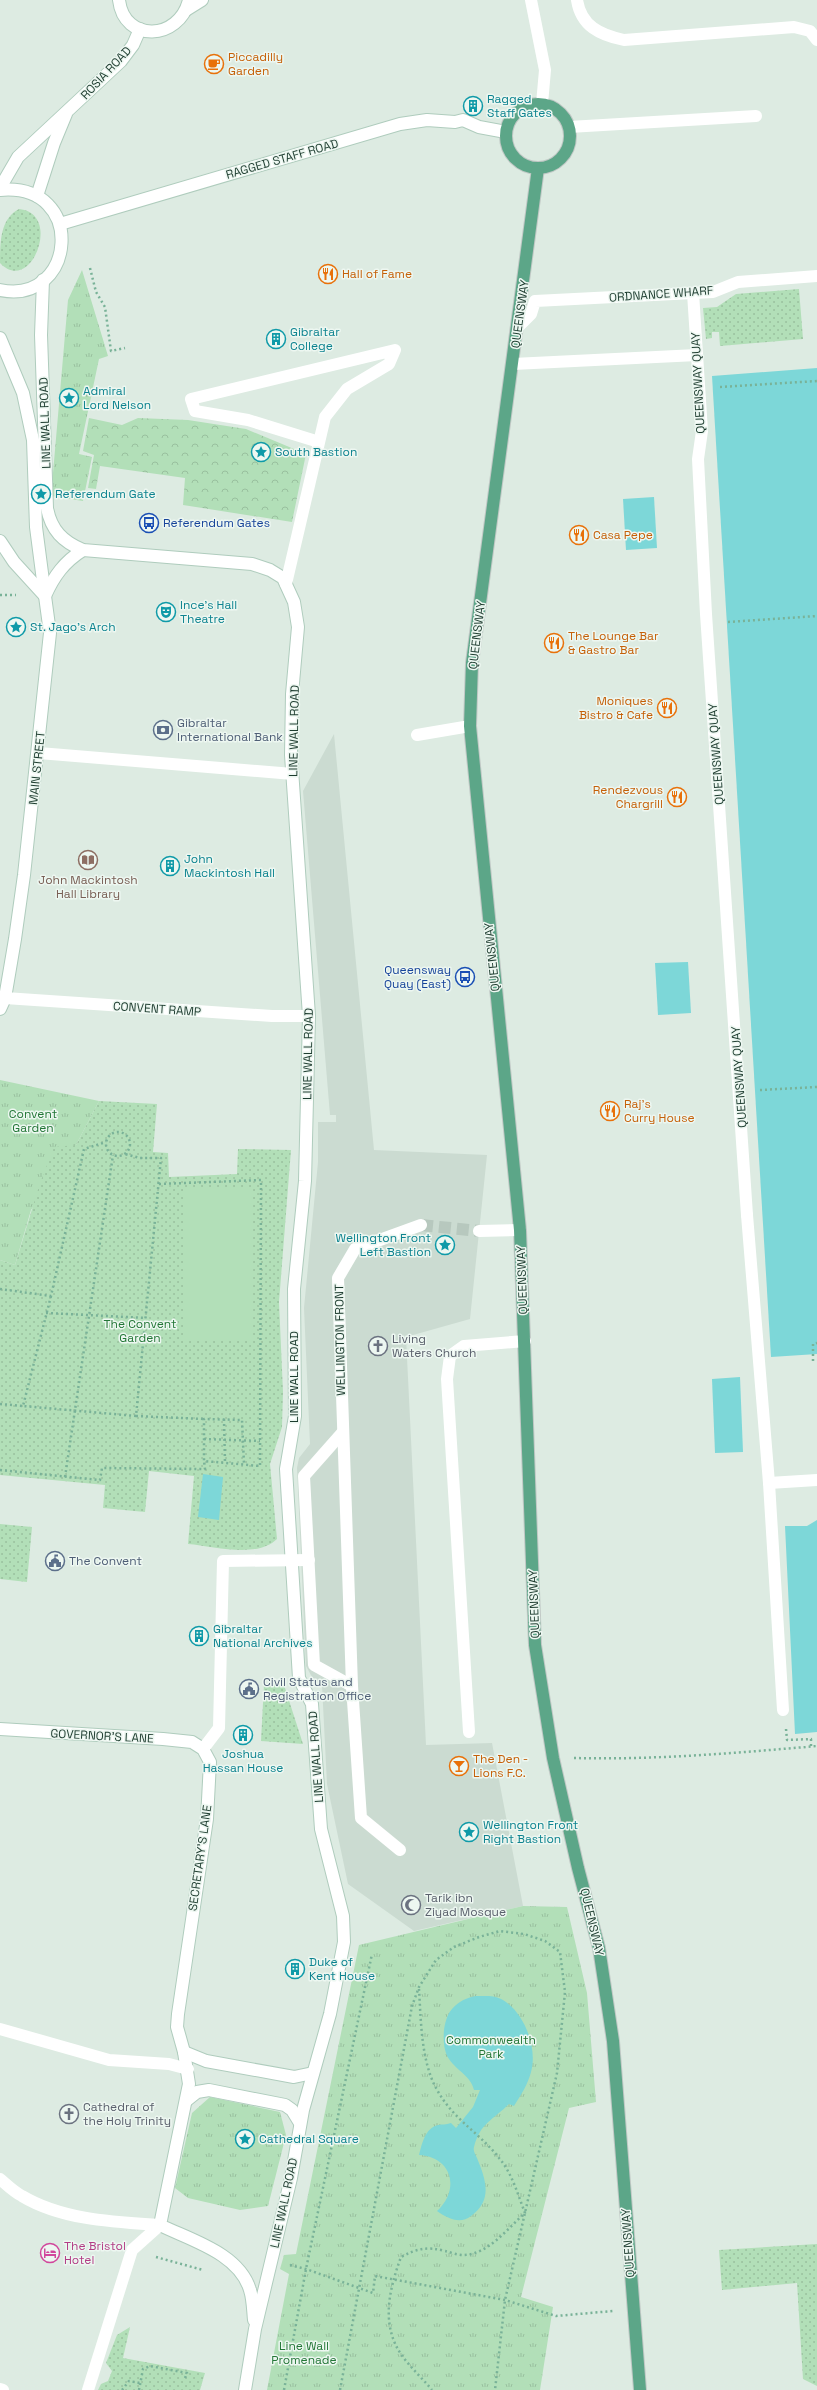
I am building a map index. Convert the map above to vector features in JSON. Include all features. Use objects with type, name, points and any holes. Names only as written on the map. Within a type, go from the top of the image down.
[{"type":"main road","points":[[532,104],[542,104],[552,107],[559,112],[569,127],[570,137],[564,155],[548,166],[538,168],[518,161],[507,143],[506,132],[509,122],[519,111],[532,104]]},
{"type":"main road","name":"QUEENSWAY","points":[[538,168],[472,663],[470,726],[520,1230],[536,1645],[553,1758],[578,1868],[599,1948],[613,2041],[640,2390]]},
{"type":"street","points":[[119,0],[124,15],[140,29],[151,32],[172,27],[181,19],[188,5],[202,0]]},
{"type":"street","points":[[531,0],[545,70],[542,104]]},
{"type":"street","points":[[577,0],[586,23],[593,29],[611,38],[624,40],[794,27],[810,31],[817,40]]},
{"type":"street","name":"ROSIA ROAD","points":[[0,189],[18,157],[50,126],[67,113],[121,61],[133,45],[140,29]]},
{"type":"street","name":"ROSIA ROAD","points":[[37,196],[54,143],[67,113]]},
{"type":"street","points":[[569,127],[756,116]]},
{"type":"street","name":"RAGGED STAFF ROAD","points":[[60,224],[400,124],[427,120],[455,122],[463,120],[479,127],[506,132]]},
{"type":"street","points":[[0,189],[25,191],[37,196],[47,203],[60,224],[63,244],[60,255],[50,273],[43,280],[25,290],[0,290]]},
{"type":"street","name":"ORDNANCE WHARF","points":[[518,327],[531,314],[535,301],[693,294],[713,292],[738,282],[817,276]]},
{"type":"street","name":"LINE WALL ROAD","points":[[43,280],[41,335],[47,508],[49,518],[62,539],[83,550],[252,564],[276,573],[286,584],[294,602],[298,627],[292,694],[293,774],[309,1016],[305,1181],[294,1289],[295,1416],[286,1469],[299,1678],[312,1704],[322,1829],[344,1927],[341,1966],[300,2123],[291,2178],[255,2329],[245,2390]]},
{"type":"street","name":"QUEENSWAY QUAY","points":[[693,294],[702,431],[698,459],[706,614],[747,1215],[769,1483],[783,1710]]},
{"type":"street","name":"MAIN STREET","points":[[0,338],[23,393],[34,440],[36,527],[45,596],[49,614],[50,651],[39,753],[16,932],[2,1004]]},
{"type":"street","points":[[286,584],[325,417],[347,389],[389,364],[395,350],[190,399],[195,411],[248,420],[319,442]]},
{"type":"street","points":[[513,364],[697,355]]},
{"type":"street","points":[[0,541],[14,562],[45,596],[54,576],[61,567],[83,550]]},
{"type":"street","points":[[417,735],[470,726]]},
{"type":"street","points":[[39,753],[293,774]]},
{"type":"street","name":"CONVENT RAMP","points":[[2,1004],[272,1016],[309,1016]]},
{"type":"street","name":"WELLINGTON FRONT","points":[[400,1850],[361,1818],[352,1686],[342,1433],[338,1278],[355,1249],[421,1225]]},
{"type":"street","points":[[479,1231],[520,1230]]},
{"type":"street","points":[[469,1732],[447,1379],[450,1356],[464,1346],[525,1341]]},
{"type":"street","points":[[342,1433],[304,1476],[314,1665],[352,1686]]},
{"type":"street","points":[[769,1483],[817,1480]]},
{"type":"street","points":[[203,1749],[219,1728],[223,1561],[309,1560]]},
{"type":"street","name":"GOVERNOR'S LANE","points":[[0,1729],[163,1739],[192,1742],[203,1749]]},
{"type":"street","name":"SECRETARY'S LANE","points":[[160,2226],[187,2100],[188,2069],[177,2028],[207,1819],[210,1762],[203,1749]]},
{"type":"street","points":[[0,2029],[109,2060],[169,2064],[188,2069]]},
{"type":"street","points":[[184,2052],[206,2061],[294,2077],[313,2073]]},
{"type":"street","points":[[187,2100],[197,2092],[209,2090],[285,2106],[292,2110],[300,2123]]},
{"type":"street","points":[[0,2180],[22,2196],[58,2212],[118,2222],[160,2226],[208,2248],[238,2268],[250,2289],[255,2329]]},
{"type":"street","points":[[88,2390],[132,2250],[160,2226]]},
{"type":"path","points":[[90,268],[96,292],[107,312],[108,336],[111,351],[125,348]]},
{"type":"path","points":[[713,388],[817,380]]},
{"type":"path","points":[[0,595],[16,595]]},
{"type":"path","points":[[728,622],[817,616]]},
{"type":"path","points":[[755,1091],[817,1087]]},
{"type":"path","points":[[23,1406],[51,1296],[84,1149],[106,1142],[112,1133],[119,1131],[126,1134],[130,1144],[125,1154]]},
{"type":"path","points":[[106,1142],[107,1150],[113,1155],[125,1154],[140,1158],[161,1158],[136,1416]]},
{"type":"path","points":[[65,1477],[113,1155]]},
{"type":"path","points":[[159,1184],[261,1180],[260,1466],[204,1462]]},
{"type":"path","points":[[0,1289],[51,1296]]},
{"type":"path","points":[[46,1313],[146,1318]]},
{"type":"path","points":[[813,1361],[813,1344],[817,1343]]},
{"type":"path","points":[[0,1404],[136,1416],[242,1420],[244,1464]]},
{"type":"path","points":[[0,1470],[100,1480],[102,1468],[205,1469],[204,1419]]},
{"type":"path","points":[[224,1419],[226,1463]]},
{"type":"path","points":[[204,1439],[260,1441]]},
{"type":"path","points":[[783,1710],[787,1740],[811,1739],[812,1746]]},
{"type":"path","points":[[553,1758],[625,1760],[771,1751],[817,1746]]},
{"type":"path","points":[[340,2390],[412,2006],[419,1987],[436,1960],[454,1947],[500,1931],[524,1934],[545,1941],[560,1952],[565,1992],[558,2065],[505,2300],[495,2390]]},
{"type":"path","points":[[284,2390],[306,2268],[372,1954]]},
{"type":"path","points":[[419,1987],[422,2029],[429,2068],[436,2088],[456,2118],[482,2140],[500,2158],[514,2185],[525,2213]]},
{"type":"path","points":[[432,2390],[403,2357],[393,2338],[388,2307],[393,2279],[401,2256],[418,2248],[442,2250],[463,2255],[480,2250],[501,2237],[525,2213]]},
{"type":"path","points":[[306,2268],[372,2293],[375,2276],[505,2300],[556,2316],[633,2309]]},
{"type":"path","points":[[139,2390],[143,2369],[150,2366],[188,2373],[185,2378]]},
{"type":"path","points":[[122,2390],[129,2381],[140,2383]]},
{"type":"shaded area","points":[[334,734],[374,1150],[487,1155],[470,1319],[406,1337],[426,1745],[492,1743],[523,1906],[414,1931],[348,1884],[327,1784],[322,1685],[312,1677],[306,1666],[297,1468],[299,1458],[310,1444],[304,1308],[318,1162],[318,1122],[336,1122],[336,1115],[330,1115],[303,791]]},
{"type":"green space","points":[[19,209],[32,214],[39,224],[40,237],[38,250],[31,261],[22,269],[12,270],[0,263],[0,247],[2,232],[8,219]]},
{"type":"green space","points":[[82,270],[108,356],[99,359],[79,454],[92,457],[83,501],[51,496],[68,300]]},
{"type":"green space","points":[[799,289],[803,339],[720,346],[719,332],[712,332],[712,338],[706,339],[703,308],[717,307],[736,294]]},
{"type":"green space","points":[[89,418],[122,425],[138,418],[188,420],[246,429],[306,454],[292,522],[183,505],[185,478],[100,466],[96,489],[88,488],[94,455],[83,451]]},
{"type":"green space","name":"Convent Garden","points":[[0,1080],[99,1101],[76,1145],[31,1210],[15,1265],[0,1260]]},
{"type":"green space","name":"The Convent Garden","points":[[99,1101],[157,1104],[153,1152],[168,1153],[169,1177],[237,1174],[238,1149],[291,1150],[279,1302],[283,1392],[282,1427],[270,1464],[277,1539],[268,1545],[246,1550],[234,1550],[188,1544],[194,1476],[149,1471],[145,1512],[103,1508],[105,1485],[0,1475],[0,1260],[15,1265],[40,1183],[54,1147],[76,1145]]},
{"type":"green space","points":[[183,1189],[252,1189],[252,1341],[183,1341]]},
{"type":"green space","points":[[0,1524],[32,1527],[27,1582],[0,1579]]},
{"type":"green space","points":[[264,1684],[284,1685],[303,1744],[261,1741]]},
{"type":"green space","name":"Commonwealth Park","points":[[523,1906],[567,1907],[587,1993],[596,2102],[569,2108],[521,2297],[553,2307],[540,2390],[267,2390],[289,2274],[280,2269],[284,2255],[296,2254],[359,1945]]},
{"type":"green space","points":[[210,2097],[280,2112],[286,2135],[268,2206],[240,2210],[188,2198],[175,2188],[192,2113]]},
{"type":"green space","points":[[817,2244],[817,2386],[803,2379],[797,2283],[722,2290],[719,2250]]},
{"type":"green space","points":[[130,2327],[123,2358],[205,2373],[200,2390],[98,2390],[101,2384],[108,2381],[112,2371],[106,2363],[117,2335]]},
{"type":"water","points":[[817,368],[817,1354],[771,1357],[712,376]]},
{"type":"water","points":[[654,497],[657,548],[626,550],[623,499]]},
{"type":"water","points":[[688,962],[691,1013],[658,1015],[655,963]]},
{"type":"water","points":[[740,1377],[743,1452],[715,1453],[712,1379]]},
{"type":"water","points":[[203,1474],[223,1477],[219,1520],[198,1517]]},
{"type":"water","points":[[817,1520],[817,1732],[795,1734],[785,1526],[807,1526]]},
{"type":"water","points":[[476,1996],[489,1996],[501,1999],[516,2012],[527,2031],[531,2042],[533,2062],[528,2081],[514,2106],[509,2104],[483,2127],[474,2147],[474,2152],[483,2174],[486,2189],[482,2203],[478,2210],[467,2219],[454,2220],[437,2211],[449,2194],[449,2176],[446,2168],[430,2157],[419,2155],[421,2146],[430,2129],[438,2125],[451,2123],[456,2128],[473,2107],[480,2090],[474,2090],[467,2077],[449,2059],[446,2054],[444,2041],[446,2020],[452,2009],[463,2000]]},
{"type":"tunnel","points":[[421,1225],[479,1231]]},
{"type":"place","name":"Piccadilly Garden","points":[[214,64]]},
{"type":"place","name":"Ragged Staff Gates","points":[[473,106]]},
{"type":"place","name":"Hall of Fame","points":[[328,274]]},
{"type":"place","name":"Gibraltar College","points":[[276,339]]},
{"type":"place","name":"Admiral Lord Nelson","points":[[69,398]]},
{"type":"place","name":"South Bastion","points":[[261,452]]},
{"type":"place","name":"Referendum Gate","points":[[41,494]]},
{"type":"place","name":"Referendum Gates","points":[[149,523]]},
{"type":"place","name":"Casa Pepe","points":[[579,535]]},
{"type":"place","name":"Ince's Hall Theatre","points":[[166,612]]},
{"type":"place","name":"St. Jago's Arch","points":[[16,627]]},
{"type":"place","name":"The Lounge Bar & Gastro Bar","points":[[554,643]]},
{"type":"place","name":"Moniques Bistro & Cafe","points":[[667,708]]},
{"type":"place","name":"Gibraltar International Bank","points":[[163,730]]},
{"type":"place","name":"Rendezvous Chargrill","points":[[677,797]]},
{"type":"place","name":"John Mackintosh Hall Library","points":[[88,860]]},
{"type":"place","name":"John Mackintosh Hall","points":[[170,866]]},
{"type":"place","name":"Queensway Quay (East)","points":[[465,977]]},
{"type":"place","name":"Raj's Curry House","points":[[610,1111]]},
{"type":"place","name":"Wellington Front Left Bastion","points":[[445,1245]]},
{"type":"place","name":"Living Waters Church","points":[[378,1346]]},
{"type":"place","name":"The Convent","points":[[55,1561]]},
{"type":"place","name":"Gibraltar National Archives","points":[[199,1636]]},
{"type":"place","name":"Civil Status and Registration Office","points":[[249,1689]]},
{"type":"place","name":"Joshua Hassan House","points":[[243,1735]]},
{"type":"place","name":"The Den - Lions F.C.","points":[[459,1766]]},
{"type":"place","name":"Wellington Front Right Bastion","points":[[469,1832]]},
{"type":"place","name":"Tarik ibn Ziyad Mosque","points":[[411,1905]]},
{"type":"place","name":"Duke of Kent House","points":[[295,1969]]},
{"type":"place","name":"Cathedral of the Holy Trinity","points":[[69,2114]]},
{"type":"place","name":"Cathedral Square","points":[[245,2139]]},
{"type":"place","name":"The Bristol Hotel","points":[[50,2253]]},
{"type":"park label","name":"Line Wall Promenade","points":[[304,2353]]}]
